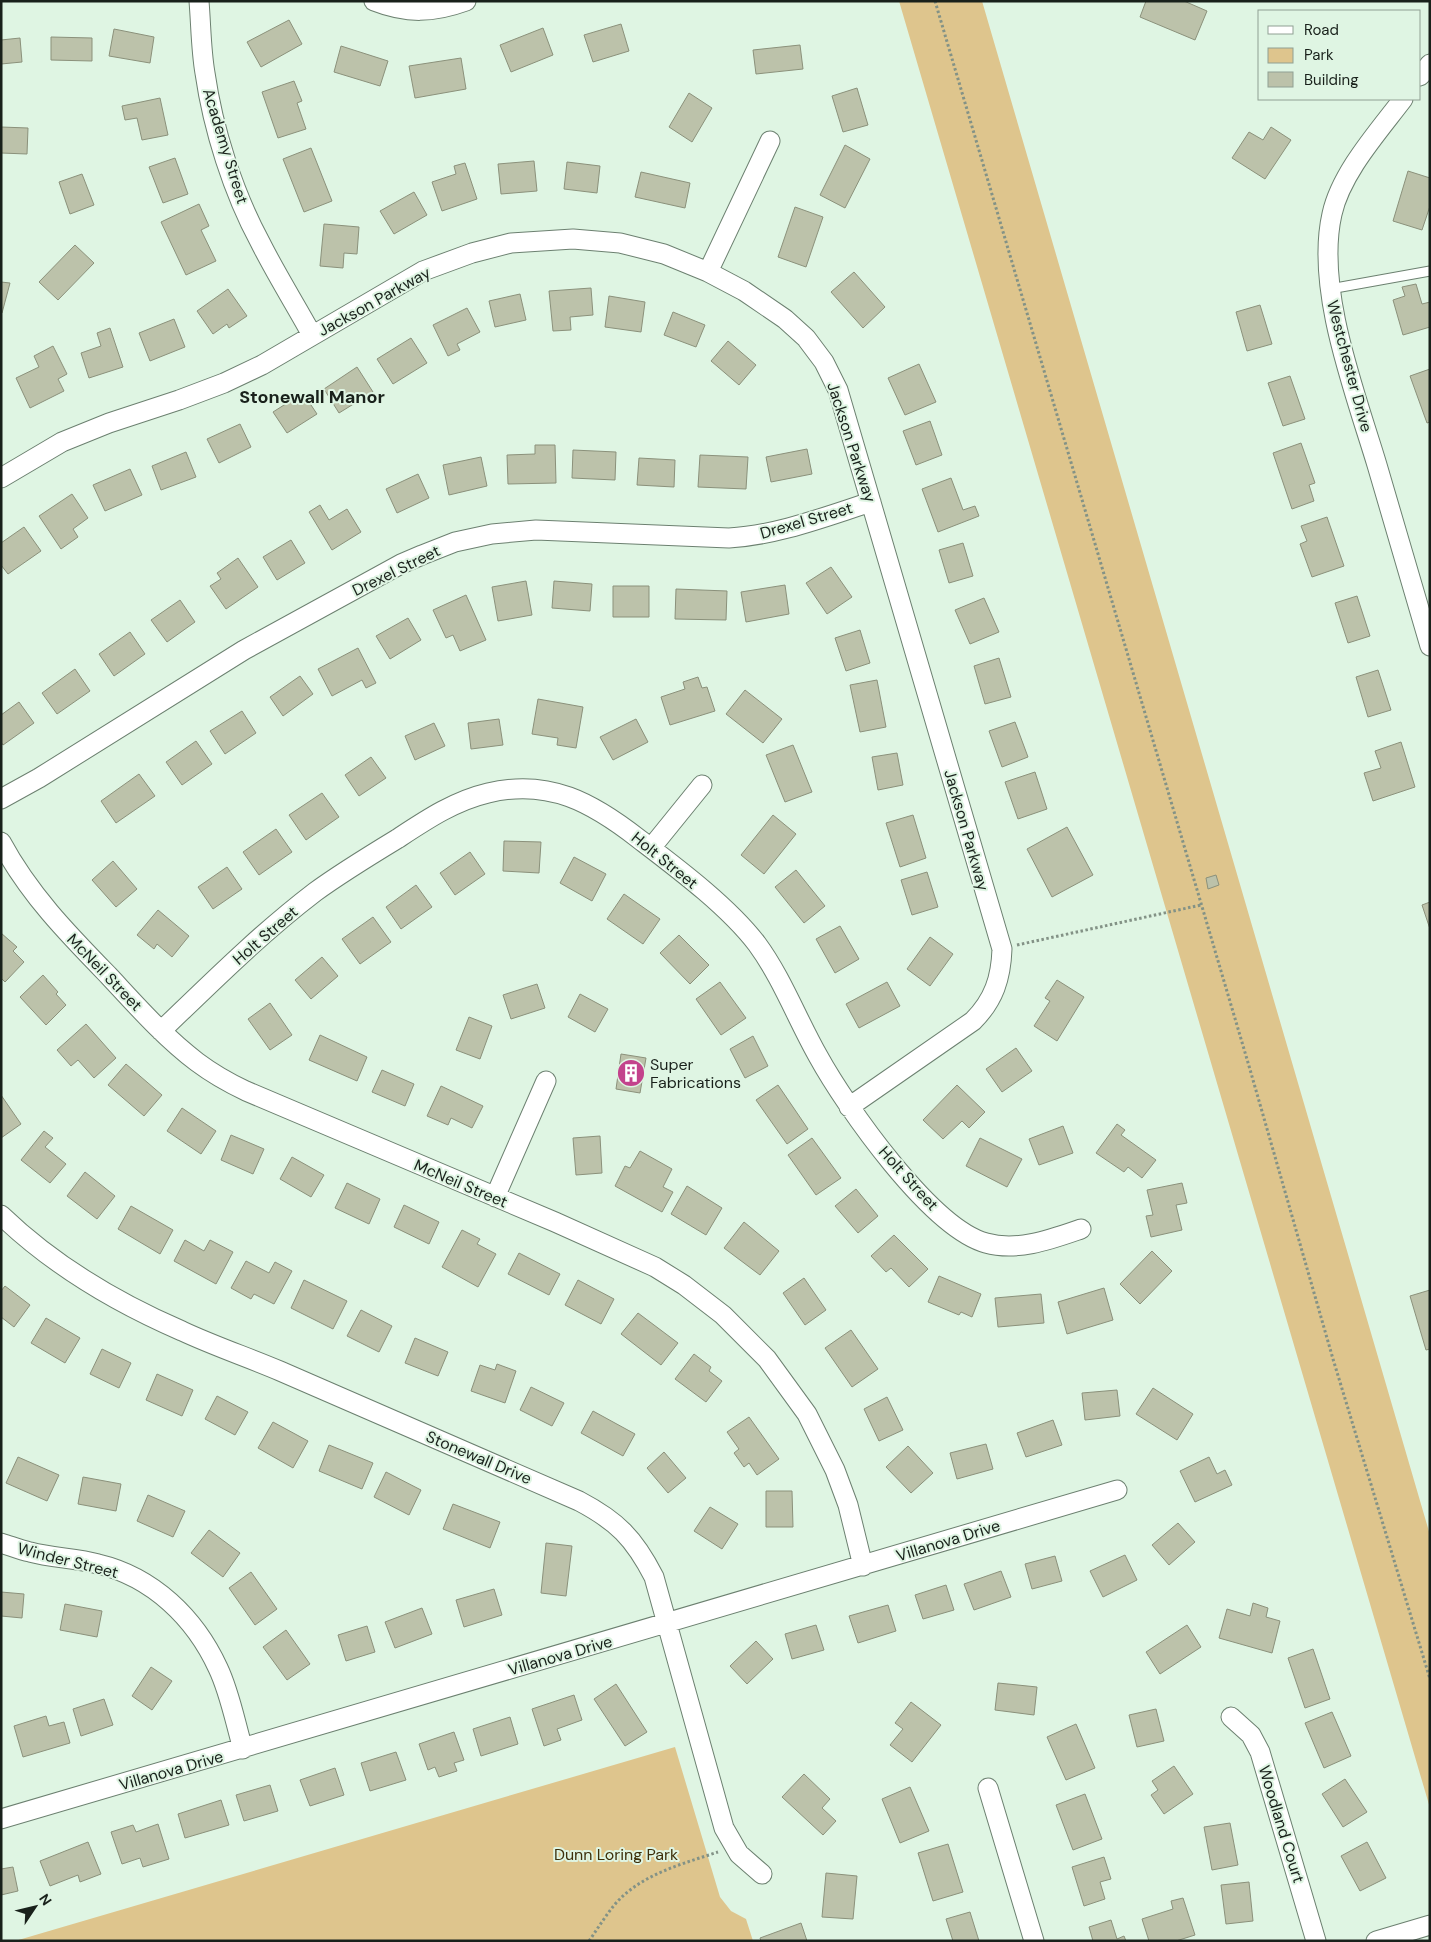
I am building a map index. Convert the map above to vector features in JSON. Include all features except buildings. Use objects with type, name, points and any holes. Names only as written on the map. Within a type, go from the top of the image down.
[{"type":"street","name":"Academy Street","points":[[199,1],[205,73],[214,116],[230,171],[259,242],[312,335]]},
{"type":"street","points":[[374,1],[394,9],[419,11],[451,6],[466,1]]},
{"type":"street","points":[[1421,75],[1430,64]]},
{"type":"street","name":"Westchester Drive","points":[[1402,100],[1350,170],[1339,193],[1332,214],[1328,245],[1330,289],[1349,373],[1430,646]]},
{"type":"street","points":[[708,272],[770,141]]},
{"type":"street","name":"Jackson Parkway","points":[[1,478],[62,442],[109,423],[224,383],[262,365],[423,271],[472,253],[511,243],[572,239],[620,243],[664,254],[708,272],[744,291],[785,319],[806,338],[824,362],[838,390],[1002,949],[1001,968],[995,991],[982,1012],[973,1021],[849,1106]]},
{"type":"street","name":"Drexel Street","points":[[1,799],[244,650],[401,564],[455,542],[492,534],[536,530],[729,538],[747,537],[793,527],[871,502]]},
{"type":"street","points":[[651,848],[702,784]]},
{"type":"street","name":"Holt Street","points":[[162,1031],[260,938],[314,894],[336,877],[452,804],[486,793],[504,790],[530,789],[559,794],[575,798],[593,806],[616,821],[725,910],[756,943],[771,965],[818,1056],[849,1106],[900,1172],[935,1210],[966,1235],[988,1244],[1016,1246],[1048,1240],[1081,1229]]},
{"type":"street","name":"McNeil Street","points":[[1,842],[16,869],[59,924],[162,1031],[197,1062],[224,1080],[655,1267],[684,1285],[723,1315],[767,1359],[807,1414],[835,1470],[848,1506],[863,1566]]},
{"type":"street","points":[[495,1197],[546,1081]]},
{"type":"street","name":"Stonewall Drive","points":[[1,1215],[59,1264],[119,1302],[182,1332],[267,1365],[579,1501],[601,1513],[622,1529],[642,1555],[654,1577],[724,1828],[739,1854],[762,1874]]},
{"type":"street","name":"Villanova Drive","points":[[1,1819],[1118,1490]]},
{"type":"street","name":"Winder Street","points":[[1,1543],[30,1552],[99,1564],[148,1584],[176,1606],[200,1634],[219,1669],[243,1749]]},
{"type":"street","name":"Woodland Court","points":[[1230,1717],[1251,1736],[1260,1752],[1316,1941]]},
{"type":"street","points":[[988,1788],[1034,1941]]},
{"type":"street","points":[[1376,1941],[1430,1924]]},
{"type":"lane","points":[[1330,289],[1430,271]]},
{"type":"path","points":[[935,1],[1333,1359],[1430,1679]]},
{"type":"path","points":[[1002,949],[1201,905]]},
{"type":"path","points":[[589,1941],[616,1903],[636,1886],[660,1872],[734,1846]]},
{"type":"green space","points":[[899,1],[982,1],[1430,1535],[1430,1808]]},
{"type":"green space","name":"Dunn Loring Park","points":[[675,1747],[720,1897],[731,1911],[746,1919],[753,1941],[15,1941]]},
{"type":"place","name":"Super Fabrications","points":[[631,1073]]},
{"type":"district","name":"Stonewall Manor","points":[[312,397]]}]
